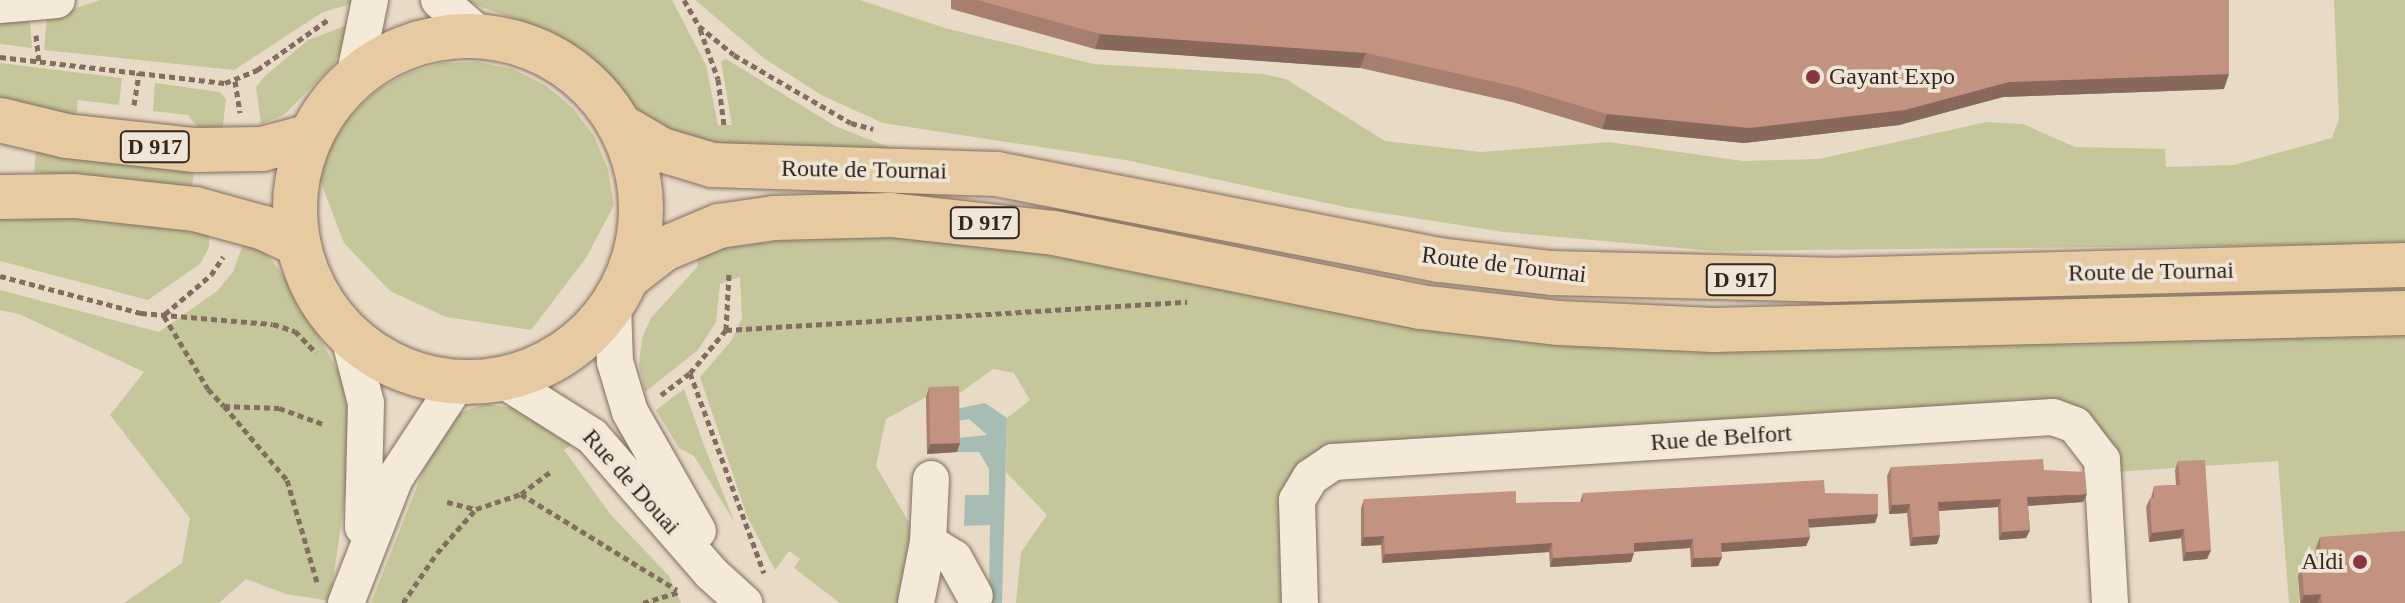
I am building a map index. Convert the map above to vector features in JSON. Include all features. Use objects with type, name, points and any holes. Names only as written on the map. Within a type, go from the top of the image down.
[{"type":"main road","name":"Route de Tournai","points":[[2405,265],[1828,280],[1551,273],[1439,260],[997,174],[712,165],[626,140],[570,69],[519,44],[482,37],[424,42],[387,56],[354,78],[311,136],[296,189],[298,244],[336,350],[390,364],[423,377],[458,382],[503,380],[540,367],[573,348],[620,291],[664,249],[719,226],[774,218],[891,215],[1054,233],[1420,307],[1559,323],[1714,330],[2405,313]]},
{"type":"main road","name":"D 917","points":[[0,120],[66,136],[195,150],[262,149],[311,136]]},
{"type":"main road","points":[[620,291],[641,225],[626,140]]},
{"type":"main road","name":"D 917","points":[[0,197],[90,197],[195,209],[264,228],[298,244]]},
{"type":"street","points":[[0,5],[57,0]]},
{"type":"street","points":[[439,0],[482,37]]},
{"type":"street","points":[[354,78],[370,3]]},
{"type":"street","points":[[626,140],[662,172],[707,184],[902,186],[991,193],[1136,216],[1451,281],[1601,294],[1801,298],[2405,282]]},
{"type":"street","name":"Rue de Douai","points":[[620,291],[615,362],[630,412],[753,598]]},
{"type":"street","points":[[336,350],[367,417],[360,556]]},
{"type":"street","name":"Rue de Douai","points":[[503,380],[592,436],[711,573],[753,598]]},
{"type":"street","points":[[332,598],[360,556],[405,460],[458,382]]},
{"type":"street","name":"Rue de Belfort","points":[[1300,603],[1297,500],[1311,477],[1333,462],[2053,417],[2064,418],[2087,435],[2102,460],[2110,603]]},
{"type":"street","points":[[916,603],[928,542],[931,479]]},
{"type":"street","points":[[928,542],[954,558],[975,596]]},
{"type":"path","points":[[684,0],[699,26],[718,79],[724,125]]},
{"type":"path","points":[[0,57],[235,81],[314,27],[370,3]]},
{"type":"path","points":[[699,26],[734,55],[792,91],[851,123],[880,131]]},
{"type":"path","points":[[36,39],[39,63]]},
{"type":"path","points":[[132,118],[139,72]]},
{"type":"path","points":[[660,395],[690,373],[726,330],[729,273]]},
{"type":"path","points":[[0,276],[164,315],[273,324],[336,350]]},
{"type":"path","points":[[726,330],[1192,302]]},
{"type":"path","points":[[164,315],[208,389],[287,480],[332,598]]},
{"type":"path","points":[[690,373],[740,519],[753,598]]},
{"type":"path","points":[[224,406],[279,408],[323,424]]},
{"type":"path","points":[[403,603],[437,553],[476,509],[521,494],[550,472]]},
{"type":"path","points":[[521,494],[680,592],[695,595]]},
{"type":"path","points":[[447,502],[476,509]]},
{"type":"path","points":[[643,603],[680,592]]},
{"type":"green space","points":[[100,0],[359,2],[323,12],[234,70],[44,50],[47,18]]},
{"type":"green space","points":[[462,0],[672,0],[706,65],[718,125],[732,125],[721,61],[726,59],[835,126],[891,148],[891,157],[714,143],[652,130],[582,51],[551,32]]},
{"type":"green space","points":[[695,0],[860,0],[945,28],[1094,64],[1263,74],[1286,79],[1385,141],[1481,152],[1609,142],[1743,161],[1819,159],[1987,122],[2023,124],[2075,147],[2165,149],[2166,167],[2234,165],[2332,138],[2339,119],[2334,0],[2405,0],[2405,244],[1714,251],[1504,232],[1350,208],[1125,160],[883,123],[823,96],[765,59]]},
{"type":"green space","points":[[0,21],[30,21],[32,48],[0,44]]},
{"type":"green space","points":[[355,22],[334,64],[284,115],[261,124],[256,87],[265,76],[308,40]]},
{"type":"green space","points":[[478,62],[513,69],[545,85],[573,108],[594,136],[608,169],[614,205],[586,258],[531,330],[446,317],[390,291],[344,243],[320,180],[331,145],[350,116],[376,91],[408,73],[442,63]]},
{"type":"green space","points":[[0,63],[122,78],[119,105],[78,100],[76,119],[5,100],[0,97]]},
{"type":"green space","points":[[155,83],[220,92],[226,99],[222,134],[202,133],[188,115],[153,111]]},
{"type":"green space","points":[[36,151],[194,171],[192,186],[34,172]]},
{"type":"green space","points":[[58,214],[209,230],[209,248],[200,264],[148,300],[0,261],[0,217]]},
{"type":"green space","points":[[914,237],[998,243],[1372,320],[1477,335],[1717,349],[2351,336],[2405,329],[2405,544],[2317,575],[2298,577],[2299,603],[2289,603],[2278,461],[2115,472],[2100,433],[1310,462],[1286,603],[1016,603],[1021,552],[1047,515],[1006,472],[1007,418],[1030,400],[1014,373],[993,369],[956,396],[926,397],[886,419],[876,466],[918,538],[906,603],[840,603],[794,568],[800,559],[789,551],[775,570],[747,516],[700,377],[731,341],[742,319],[740,277],[720,284],[716,322],[698,350],[645,392],[639,365],[642,338],[651,318],[698,266],[697,252],[792,239]]},
{"type":"green space","points":[[245,239],[262,248],[287,280],[340,374],[346,399],[351,456],[330,601],[286,594],[246,579],[219,603],[124,603],[182,563],[190,518],[110,415],[144,372],[19,314],[0,310],[0,290],[159,332],[217,291],[233,272]]},
{"type":"green space","points":[[684,389],[735,523],[694,456],[679,448],[656,410]]},
{"type":"green space","points":[[485,404],[521,409],[577,441],[564,450],[611,515],[669,576],[681,603],[371,603],[444,418]]},
{"type":"shaded area","points":[[985,403],[1007,418],[1002,603],[989,603],[990,525],[964,526],[965,495],[989,495],[989,469],[979,452],[957,452],[957,438],[987,435],[969,419],[957,421],[956,409]]},
{"type":"building","name":"Gayant Expo","points":[[977,0],[2229,0],[2229,74],[2009,82],[1905,110],[1749,128],[1607,114],[1517,87],[1366,53],[1100,34]]},
{"type":"building","points":[[959,386],[960,443],[930,444],[929,387]]},
{"type":"building","points":[[2043,459],[2044,470],[2085,472],[2087,494],[2027,497],[2030,530],[2002,532],[2001,499],[1938,502],[1940,535],[1913,537],[1910,504],[1892,505],[1891,467]]},
{"type":"building","points":[[2205,460],[2211,550],[2186,552],[2184,529],[2152,533],[2150,498],[2154,498],[2154,486],[2180,485],[2178,461]]},
{"type":"building","points":[[1824,480],[1825,493],[1878,494],[1878,514],[1808,519],[1810,537],[1721,543],[1722,557],[1694,558],[1693,539],[1634,543],[1634,553],[1553,558],[1552,543],[1385,554],[1384,536],[1364,537],[1364,499],[1516,491],[1516,503],[1583,502],[1583,493]]},
{"type":"building","name":"Aldi","points":[[2405,531],[2405,603],[2322,603],[2321,594],[2304,595],[2302,564],[2321,563],[2320,537]]},
{"type":"place","name":"Gayant Expo","points":[[1813,77]]},
{"type":"place","name":"Aldi","points":[[2360,562]]}]
